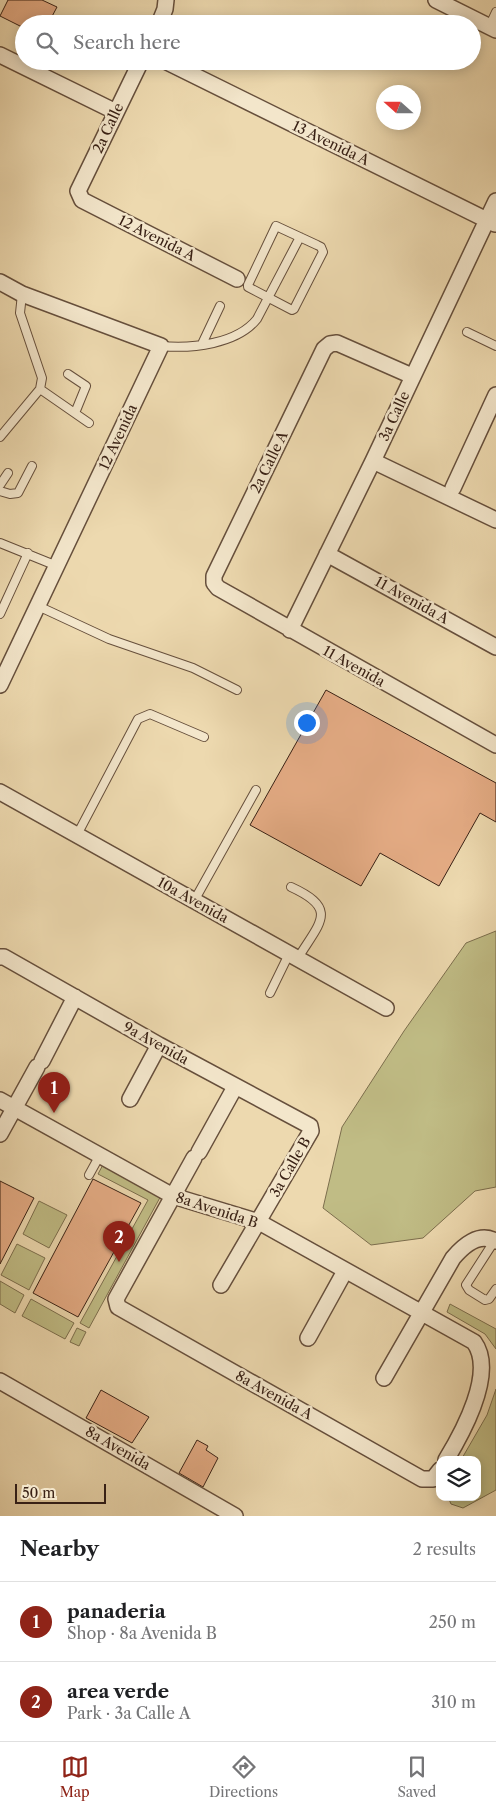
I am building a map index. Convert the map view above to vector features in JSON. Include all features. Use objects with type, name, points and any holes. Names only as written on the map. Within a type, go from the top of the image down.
[{"type":"street","points":[[163,15],[166,0]]},
{"type":"street","points":[[436,0],[465,15]]},
{"type":"street","points":[[481,23],[493,29]]},
{"type":"street","points":[[0,55],[15,62]]},
{"type":"street","points":[[31,70],[116,112]]},
{"type":"street","name":"2a Calle","points":[[79,196],[78,192],[137,70]]},
{"type":"street","name":"13 Avenida A","points":[[183,70],[491,222]]},
{"type":"street","name":"12 Avenida A","points":[[79,196],[82,200],[237,279]]},
{"type":"street","name":"3a Calle","points":[[290,630],[374,461],[412,376],[491,222],[496,201]]},
{"type":"street","points":[[0,282],[22,294],[161,346]]},
{"type":"street","name":"2a Calle A","points":[[214,582],[214,576],[324,349],[330,344],[336,343],[412,376]]},
{"type":"street","name":"12 Avenida","points":[[0,686],[161,346]]},
{"type":"street","points":[[453,488],[496,395]]},
{"type":"street","points":[[374,461],[496,520]]},
{"type":"street","name":"11 Avenida A","points":[[327,554],[496,647]]},
{"type":"street","name":"11 Avenida","points":[[214,582],[218,588],[290,630],[496,745]]},
{"type":"street","name":"10a Avenida","points":[[0,792],[386,1008]]},
{"type":"street","name":"9a Avenida","points":[[2,957],[159,1045],[310,1126]]},
{"type":"street","points":[[0,1134],[75,997]]},
{"type":"street","points":[[130,1099],[159,1045]]},
{"type":"street","points":[[173,1196],[235,1086]]},
{"type":"street","name":"8a Avenida B","points":[[0,1100],[173,1196],[259,1222],[474,1342],[483,1353],[486,1365],[486,1379],[479,1403],[448,1456]]},
{"type":"street","name":"3a Calle B","points":[[221,1284],[311,1131],[310,1126]]},
{"type":"street","name":"8a Avenida A","points":[[173,1196],[116,1304],[118,1307],[422,1479],[430,1481],[436,1475]]},
{"type":"street","points":[[384,1378],[420,1312],[459,1251],[479,1238],[495,1240]]},
{"type":"street","points":[[308,1338],[345,1271]]},
{"type":"street","name":"8a Avenida","points":[[0,1381],[236,1516]]},
{"type":"lane","points":[[493,29],[496,12]]},
{"type":"lane","points":[[280,226],[322,248],[323,252],[294,309],[288,309],[269,298],[248,287],[248,285],[274,227],[280,226]]},
{"type":"lane","points":[[161,346],[181,347],[202,344],[230,337],[250,328],[269,298],[300,237]]},
{"type":"lane","points":[[0,437],[40,389],[42,378],[38,361],[20,313],[22,294]]},
{"type":"lane","points":[[202,344],[220,306]]},
{"type":"lane","points":[[467,332],[496,346]]},
{"type":"lane","points":[[68,374],[86,386],[75,413]]},
{"type":"lane","points":[[40,389],[90,423]]},
{"type":"lane","points":[[0,491],[10,494],[18,493],[32,466]]},
{"type":"lane","points":[[0,485],[8,473]]},
{"type":"lane","points":[[0,543],[57,566]]},
{"type":"lane","points":[[0,614],[28,553]]},
{"type":"lane","points":[[38,606],[109,639],[194,668],[237,690]]},
{"type":"lane","points":[[77,835],[138,719],[150,714],[204,737]]},
{"type":"lane","points":[[194,900],[256,790]]},
{"type":"lane","points":[[270,993],[293,956],[312,934],[322,913],[319,904],[312,896],[291,887]]},
{"type":"lane","points":[[89,1175],[100,1155]]},
{"type":"lane","points":[[495,1240],[466,1285],[468,1290],[485,1300],[490,1298],[496,1289]]},
{"type":"shaded area","points":[[496,931],[496,1187],[475,1191],[423,1238],[371,1245],[323,1208],[342,1127],[404,1031],[466,943]]},
{"type":"shaded area","points":[[105,1161],[163,1192],[89,1328],[80,1323],[148,1200],[98,1174]]},
{"type":"shaded area","points":[[39,1201],[67,1215],[49,1248],[23,1234]]},
{"type":"shaded area","points":[[17,1244],[45,1258],[29,1290],[1,1275]]},
{"type":"shaded area","points":[[0,1281],[24,1295],[15,1313],[0,1304]]},
{"type":"shaded area","points":[[31,1299],[74,1323],[65,1339],[22,1316]]},
{"type":"shaded area","points":[[450,1304],[496,1329],[496,1349],[485,1334],[447,1312]]},
{"type":"shaded area","points":[[77,1328],[86,1332],[79,1346],[70,1342]]},
{"type":"shaded area","points":[[496,1389],[496,1490],[481,1498],[481,1456],[463,1456],[487,1415]]},
{"type":"shaded area","points":[[450,1501],[476,1501],[463,1508],[451,1504]]},
{"type":"building","points":[[8,0],[42,0],[57,7],[53,15],[15,15],[15,24],[0,16]]},
{"type":"building","points":[[326,690],[496,783],[496,822],[480,813],[439,886],[380,853],[361,886],[250,825]]},
{"type":"building","points":[[93,1179],[141,1203],[78,1317],[33,1293]]},
{"type":"building","points":[[0,1181],[34,1198],[0,1264]]},
{"type":"building","points":[[101,1390],[149,1417],[132,1443],[86,1418]]},
{"type":"building","points":[[197,1440],[208,1446],[206,1450],[218,1458],[203,1487],[179,1473]]},
{"type":"place","name":"panaderia","points":[[54,1113]]},
{"type":"place","name":"area verde","points":[[119,1262]]}]
